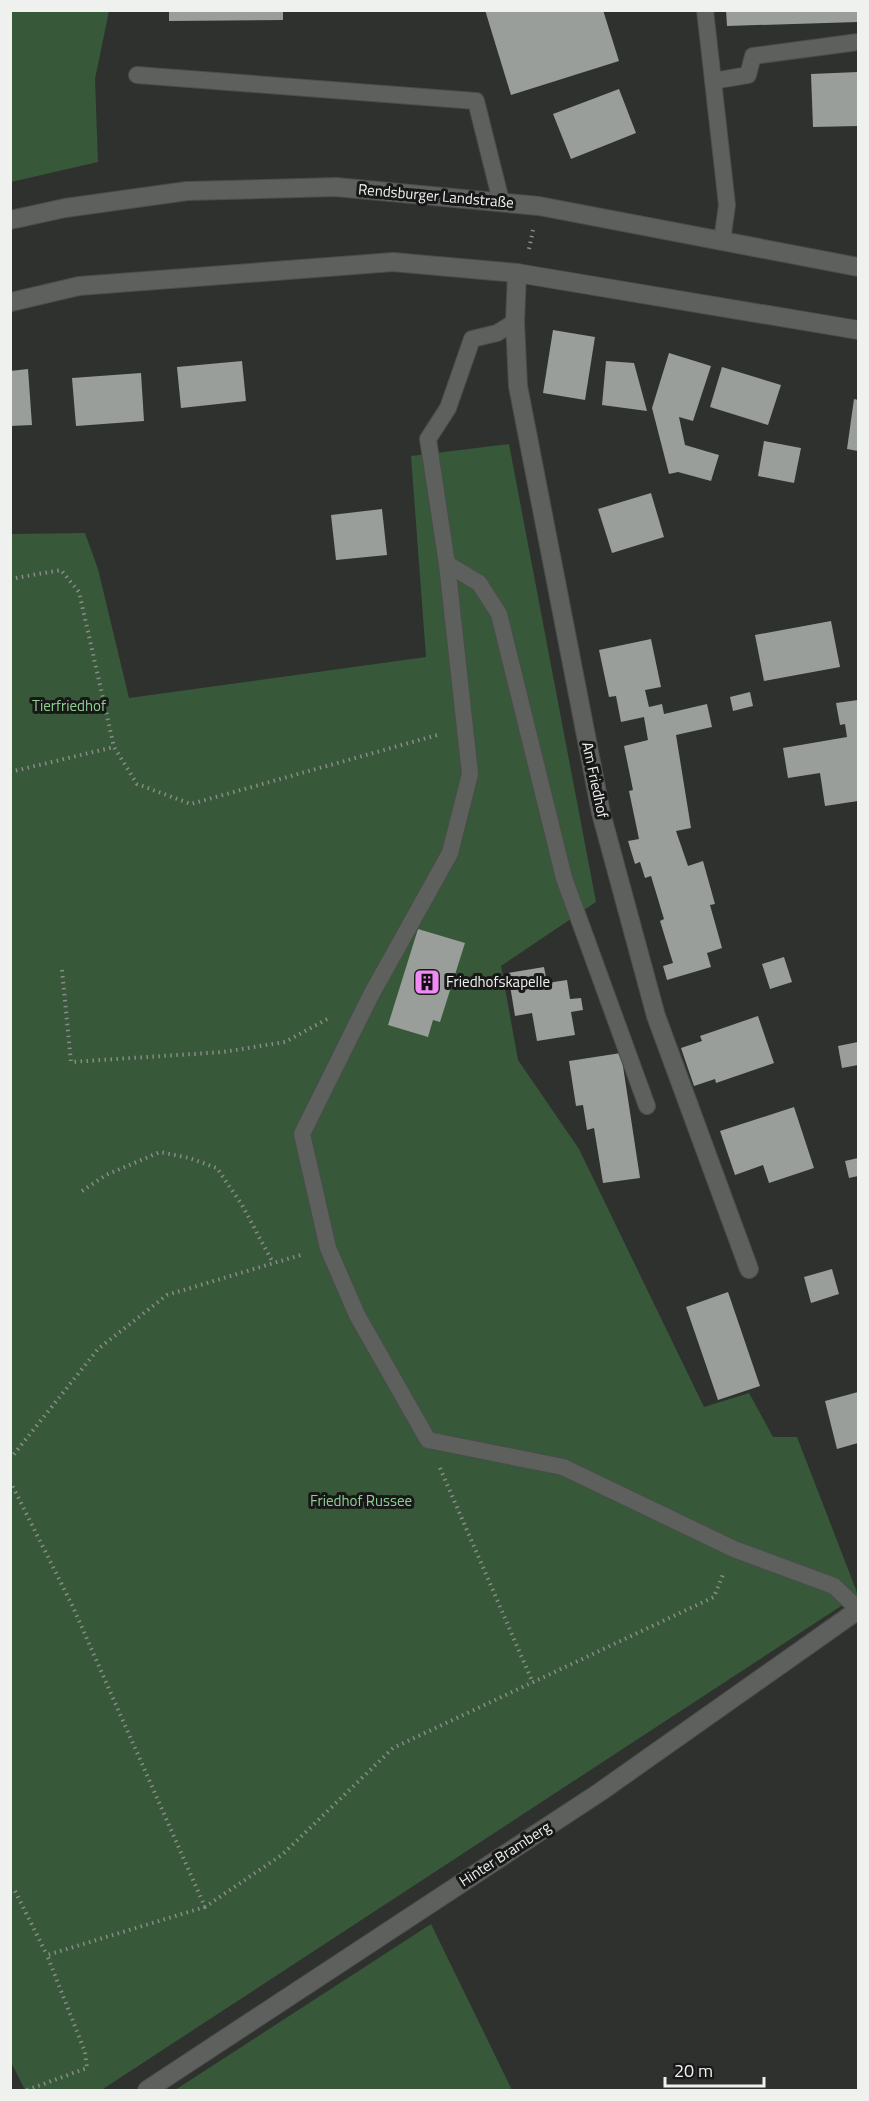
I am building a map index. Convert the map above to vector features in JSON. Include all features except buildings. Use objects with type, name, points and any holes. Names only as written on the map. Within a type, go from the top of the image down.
[{"type":"street","name":"Rendsburger Landstraße","points":[[10,220],[64,208],[187,191],[336,187],[539,206],[858,267]]},
{"type":"street","points":[[10,302],[80,286],[393,262],[521,273],[858,330]]},
{"type":"street","name":"Am Friedhof","points":[[521,273],[515,322],[518,386],[601,813],[656,1016],[749,1269]]},
{"type":"street","name":"Hinter Bramberg","points":[[147,2091],[600,1792],[858,1609]]},
{"type":"lane","points":[[705,10],[726,205],[722,241]]},
{"type":"lane","points":[[713,81],[748,75],[753,56],[858,42]]},
{"type":"lane","points":[[137,75],[476,101],[501,201]]},
{"type":"lane","points":[[515,322],[496,333],[472,339],[448,408],[428,439],[447,564],[470,774],[450,853],[371,994],[302,1134],[328,1248],[357,1315],[428,1440],[563,1467],[734,1550],[834,1586],[858,1609]]},
{"type":"lane","points":[[447,564],[479,584],[499,614],[564,878],[647,1106]]},
{"type":"path","points":[[521,273],[539,206]]},
{"type":"path","points":[[10,579],[61,570],[79,592],[114,747],[137,784],[191,804],[465,727]]},
{"type":"path","points":[[10,772],[114,747]]},
{"type":"path","points":[[62,970],[70,1062],[223,1052],[285,1042],[333,1016]]},
{"type":"path","points":[[82,1191],[106,1175],[160,1152],[189,1158],[217,1168],[242,1204],[272,1262]]},
{"type":"path","points":[[10,1459],[98,1349],[167,1295],[272,1262],[328,1248]]},
{"type":"path","points":[[428,1440],[533,1683]]},
{"type":"path","points":[[10,1482],[72,1605],[205,1907]]},
{"type":"path","points":[[47,1955],[205,1907],[283,1854],[393,1748],[714,1597],[734,1550]]},
{"type":"path","points":[[15,1891],[47,1955],[85,2052],[87,2068],[27,2091]]},
{"type":"green space","points":[[10,11],[109,11],[95,79],[98,162],[11,182]]},
{"type":"green space","name":"Friedhof Russee","points":[[509,444],[596,902],[501,966],[518,1060],[579,1149],[704,1407],[749,1393],[773,1437],[797,1437],[858,1595],[103,2089],[25,2090],[11,2062],[10,534],[85,533],[98,569],[129,698],[426,657],[411,456]]},
{"type":"green space","points":[[431,1924],[512,2090],[175,2090]]},
{"type":"place","name":"Friedhofskapelle","points":[[427,982]]},
{"type":"park label","name":"Tierfriedhof","points":[[69,706]]}]
